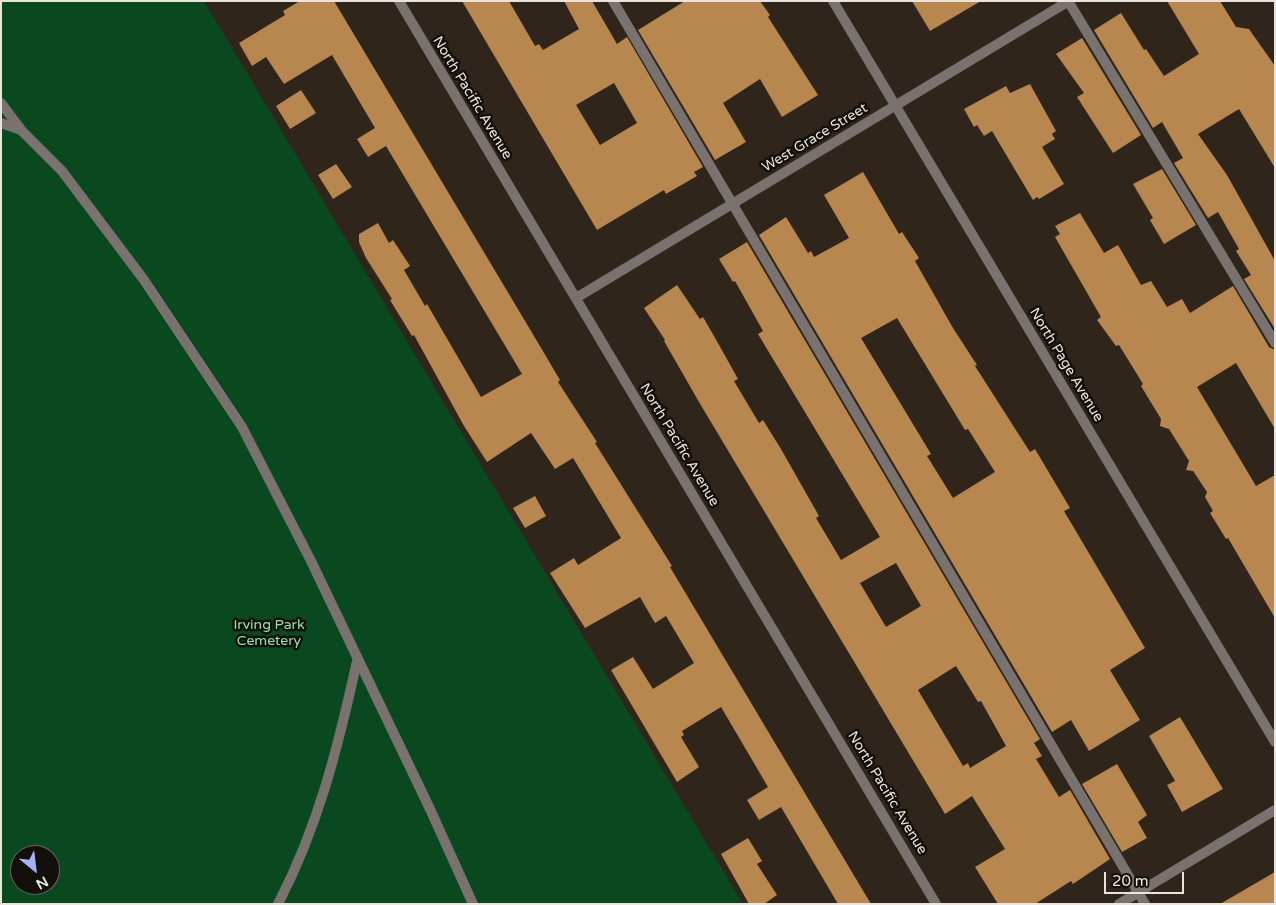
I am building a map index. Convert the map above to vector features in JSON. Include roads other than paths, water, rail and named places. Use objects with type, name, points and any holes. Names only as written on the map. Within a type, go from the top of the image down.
[{"type":"street","name":"North Pacific Avenue","points":[[399,1],[936,904]]},
{"type":"street","points":[[613,1],[1145,904]]},
{"type":"street","name":"North Page Avenue","points":[[833,1],[1275,742]]},
{"type":"street","name":"West Grace Street","points":[[576,298],[1069,1]]},
{"type":"street","points":[[1069,1],[1275,343]]},
{"type":"street","points":[[1,103],[22,131],[62,171],[144,280],[242,427],[311,561],[430,809],[473,904]]},
{"type":"street","points":[[1,123],[22,131]]},
{"type":"street","points":[[278,904],[298,865],[322,802],[338,751],[358,661]]},
{"type":"street","points":[[1119,904],[1275,810]]},
{"type":"park label","name":"Irving Park Cemetery","points":[[269,634]]}]
